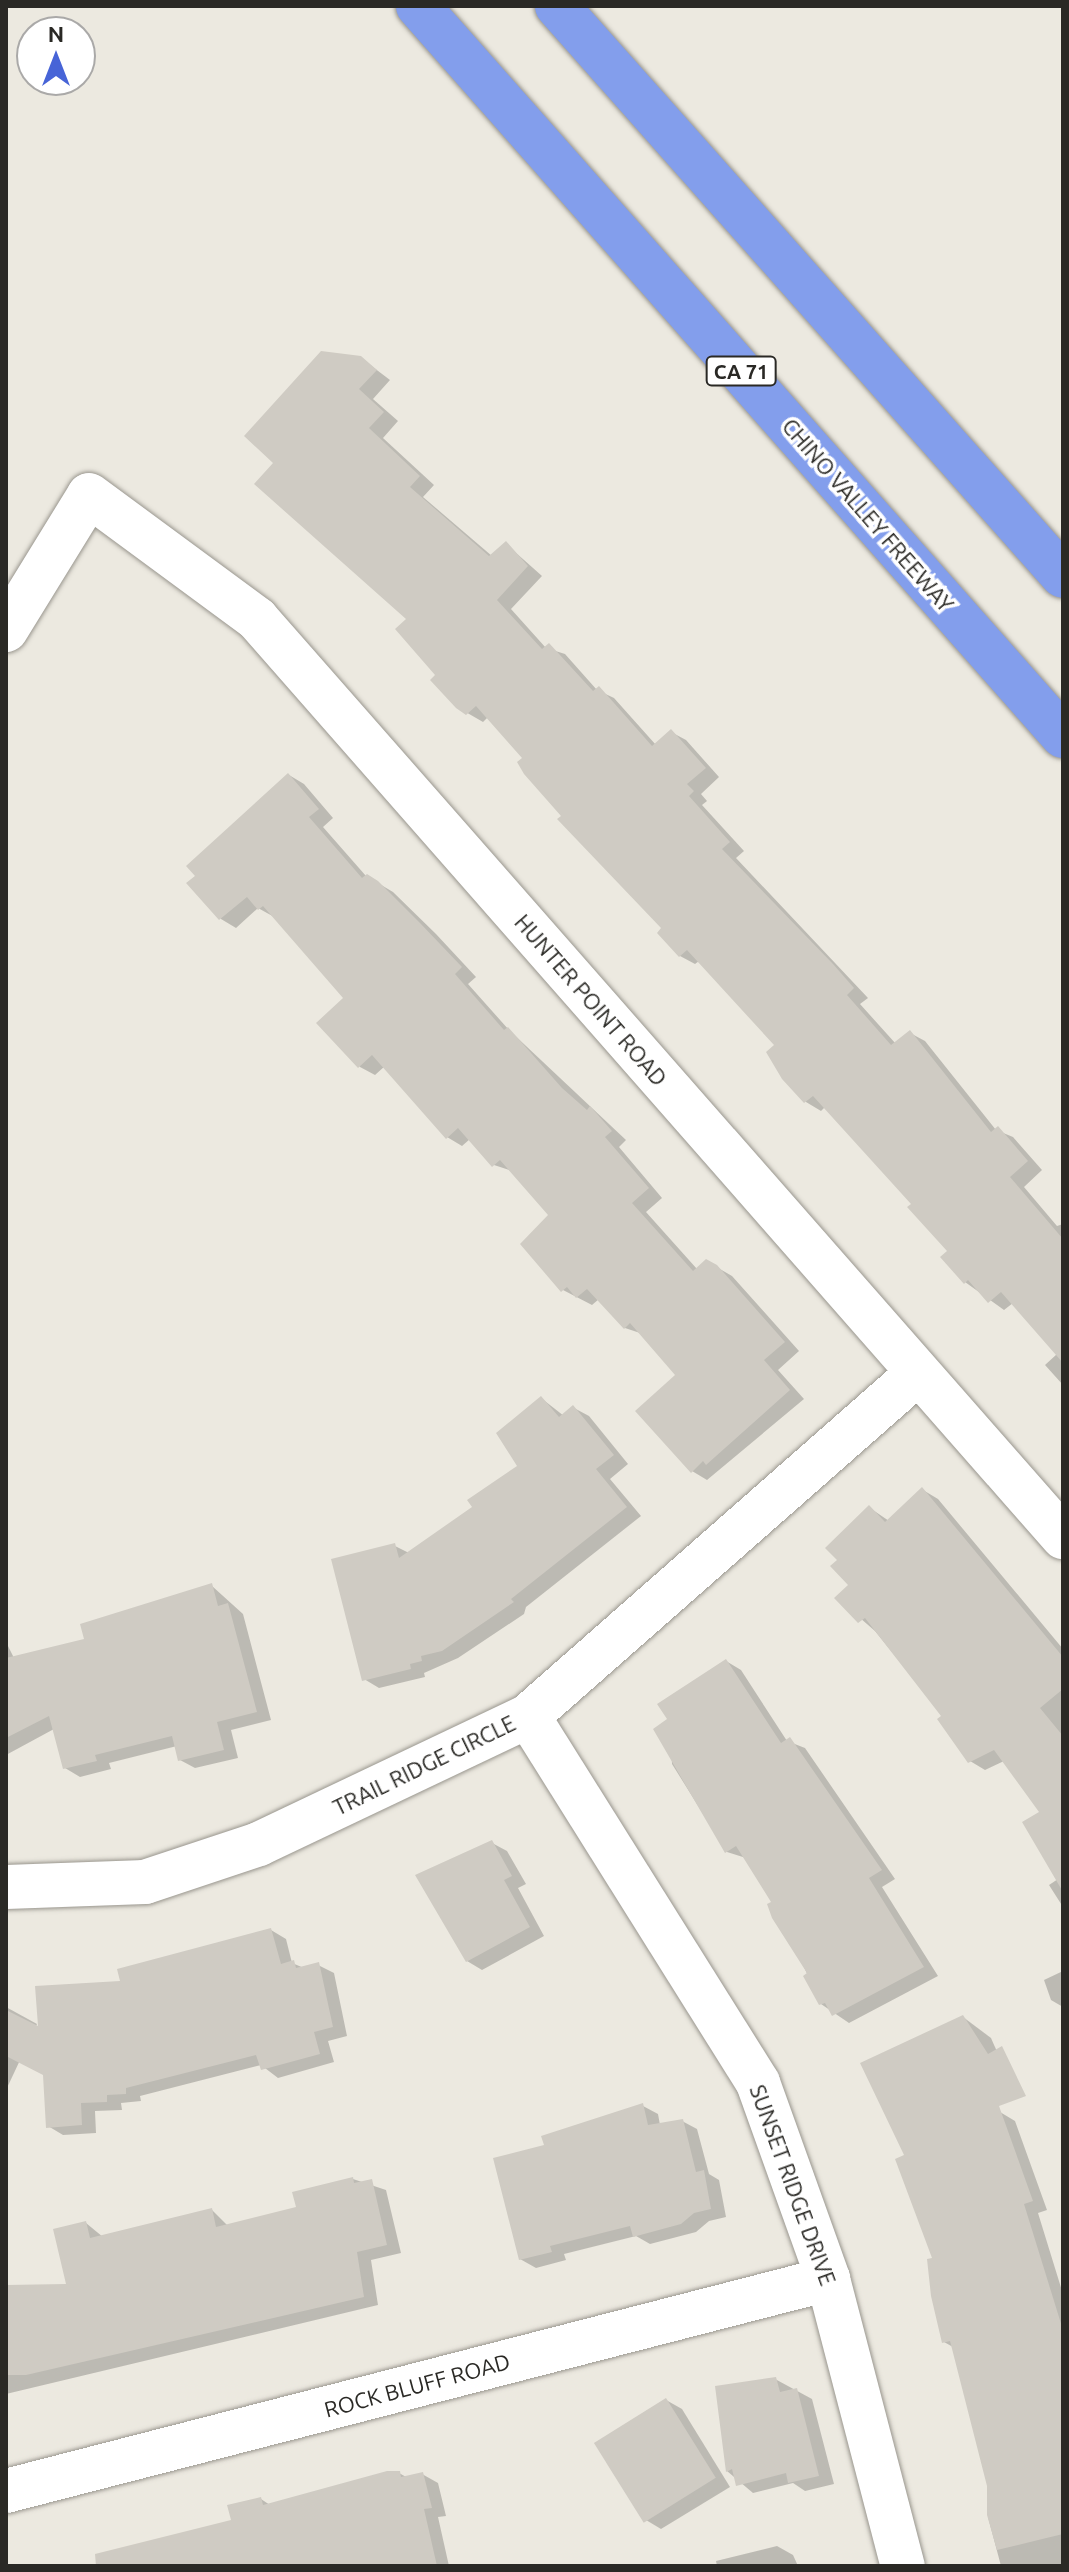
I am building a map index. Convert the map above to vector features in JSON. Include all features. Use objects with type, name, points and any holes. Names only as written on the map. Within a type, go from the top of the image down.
[{"type":"highway","name":"CHINO VALLEY FREEWAY","points":[[418,6],[1063,736]]},
{"type":"highway","points":[[557,6],[1063,576]]},
{"type":"street","name":"HUNTER POINT ROAD","points":[[6,630],[89,495],[257,619],[1063,1537]]},
{"type":"street","name":"TRAIL RIDGE CIRCLE","points":[[6,1887],[145,1882],[259,1844],[528,1716],[918,1373]]},
{"type":"street","name":"SUNSET RIDGE DRIVE","points":[[528,1716],[758,2083],[828,2279],[903,2566]]},
{"type":"street","name":"ROCK BLUFF ROAD","points":[[6,2491],[828,2279]]},
{"type":"building","points":[[321,351],[361,356],[377,370],[359,389],[384,412],[369,428],[420,476],[410,487],[489,556],[506,541],[528,566],[497,600],[542,649],[549,643],[593,691],[599,686],[652,746],[671,729],[706,768],[687,784],[694,791],[689,796],[730,842],[722,849],[854,988],[847,995],[891,1045],[910,1030],[991,1132],[998,1126],[1028,1161],[1010,1177],[1063,1239],[1063,1363],[1001,1292],[988,1303],[968,1280],[964,1284],[940,1257],[947,1251],[907,1207],[911,1204],[813,1096],[804,1103],[782,1079],[766,1052],[774,1045],[687,950],[679,957],[657,933],[661,928],[557,819],[561,816],[517,762],[522,758],[476,706],[466,715],[430,680],[435,675],[395,629],[406,619],[254,484],[273,463],[244,436]]},
{"type":"building","points":[[288,773],[319,809],[309,817],[362,878],[367,874],[378,881],[420,923],[462,967],[455,974],[504,1030],[508,1027],[562,1088],[587,1110],[590,1106],[612,1131],[605,1137],[649,1188],[632,1203],[693,1271],[706,1259],[717,1265],[785,1342],[764,1360],[790,1390],[706,1465],[703,1461],[691,1473],[635,1411],[675,1375],[630,1323],[624,1329],[587,1289],[576,1298],[567,1287],[561,1292],[520,1244],[548,1215],[500,1160],[492,1167],[458,1128],[446,1139],[372,1055],[358,1068],[316,1023],[343,998],[263,906],[258,910],[247,897],[219,920],[186,883],[195,876],[186,866]]},
{"type":"building","points":[[541,1396],[559,1417],[573,1405],[614,1455],[596,1469],[627,1507],[511,1599],[514,1602],[442,1651],[421,1656],[422,1661],[410,1664],[411,1669],[362,1681],[331,1559],[395,1543],[399,1558],[472,1507],[467,1500],[517,1466],[496,1433]]},
{"type":"building","points":[[922,1487],[1063,1657],[1063,1689],[1040,1708],[1063,1736],[1063,1892],[1022,1822],[1039,1812],[994,1750],[968,1763],[937,1719],[941,1716],[865,1618],[858,1623],[834,1598],[848,1585],[830,1566],[837,1560],[825,1548],[869,1505],[885,1522]]},
{"type":"building","points":[[212,1583],[218,1606],[228,1603],[257,1712],[217,1722],[224,1750],[178,1761],[172,1736],[95,1755],[97,1761],[63,1769],[49,1716],[6,1738],[6,1658],[84,1639],[80,1624]]},
{"type":"building","points":[[726,1659],[781,1743],[790,1737],[882,1870],[869,1878],[924,1967],[832,2016],[825,2003],[819,2005],[803,1976],[807,1973],[772,1918],[767,1904],[771,1902],[736,1846],[725,1853],[653,1729],[667,1719],[657,1704]]},
{"type":"building","points":[[492,1840],[512,1876],[504,1880],[530,1927],[466,1962],[415,1875]]},
{"type":"building","points":[[271,1928],[281,1964],[294,1960],[296,1968],[319,1962],[333,2027],[314,2032],[320,2054],[261,2070],[256,2055],[126,2088],[126,2094],[107,2095],[107,2102],[81,2103],[82,2125],[46,2128],[43,2075],[6,2056],[6,2010],[38,2026],[35,1986],[120,1981],[117,1969]]},
{"type":"building","points":[[963,2015],[988,2054],[1002,2046],[1026,2096],[999,2106],[1033,2201],[1024,2204],[1063,2330],[1063,2534],[997,2550],[987,2515],[987,2486],[950,2341],[942,2343],[931,2296],[927,2259],[932,2258],[895,2159],[904,2155],[860,2063]]},
{"type":"building","points":[[643,2103],[648,2125],[683,2119],[696,2172],[704,2170],[711,2209],[694,2213],[681,2224],[633,2237],[630,2226],[550,2246],[552,2252],[519,2260],[493,2158],[544,2145],[541,2136]]},
{"type":"building","points":[[353,2177],[354,2183],[372,2179],[387,2245],[357,2252],[364,2297],[26,2375],[6,2375],[6,2285],[66,2284],[53,2229],[86,2221],[90,2238],[212,2208],[216,2227],[296,2207],[292,2192]]},
{"type":"building","points":[[776,2377],[780,2392],[797,2388],[819,2476],[788,2483],[786,2473],[736,2486],[732,2469],[726,2472],[715,2386]]},
{"type":"building","points":[[666,2398],[716,2478],[644,2523],[594,2443]]},
{"type":"building","points":[[387,2471],[400,2471],[401,2477],[423,2472],[432,2508],[424,2509],[437,2566],[96,2566],[95,2554],[231,2520],[227,2505],[261,2497],[263,2505]]}]
